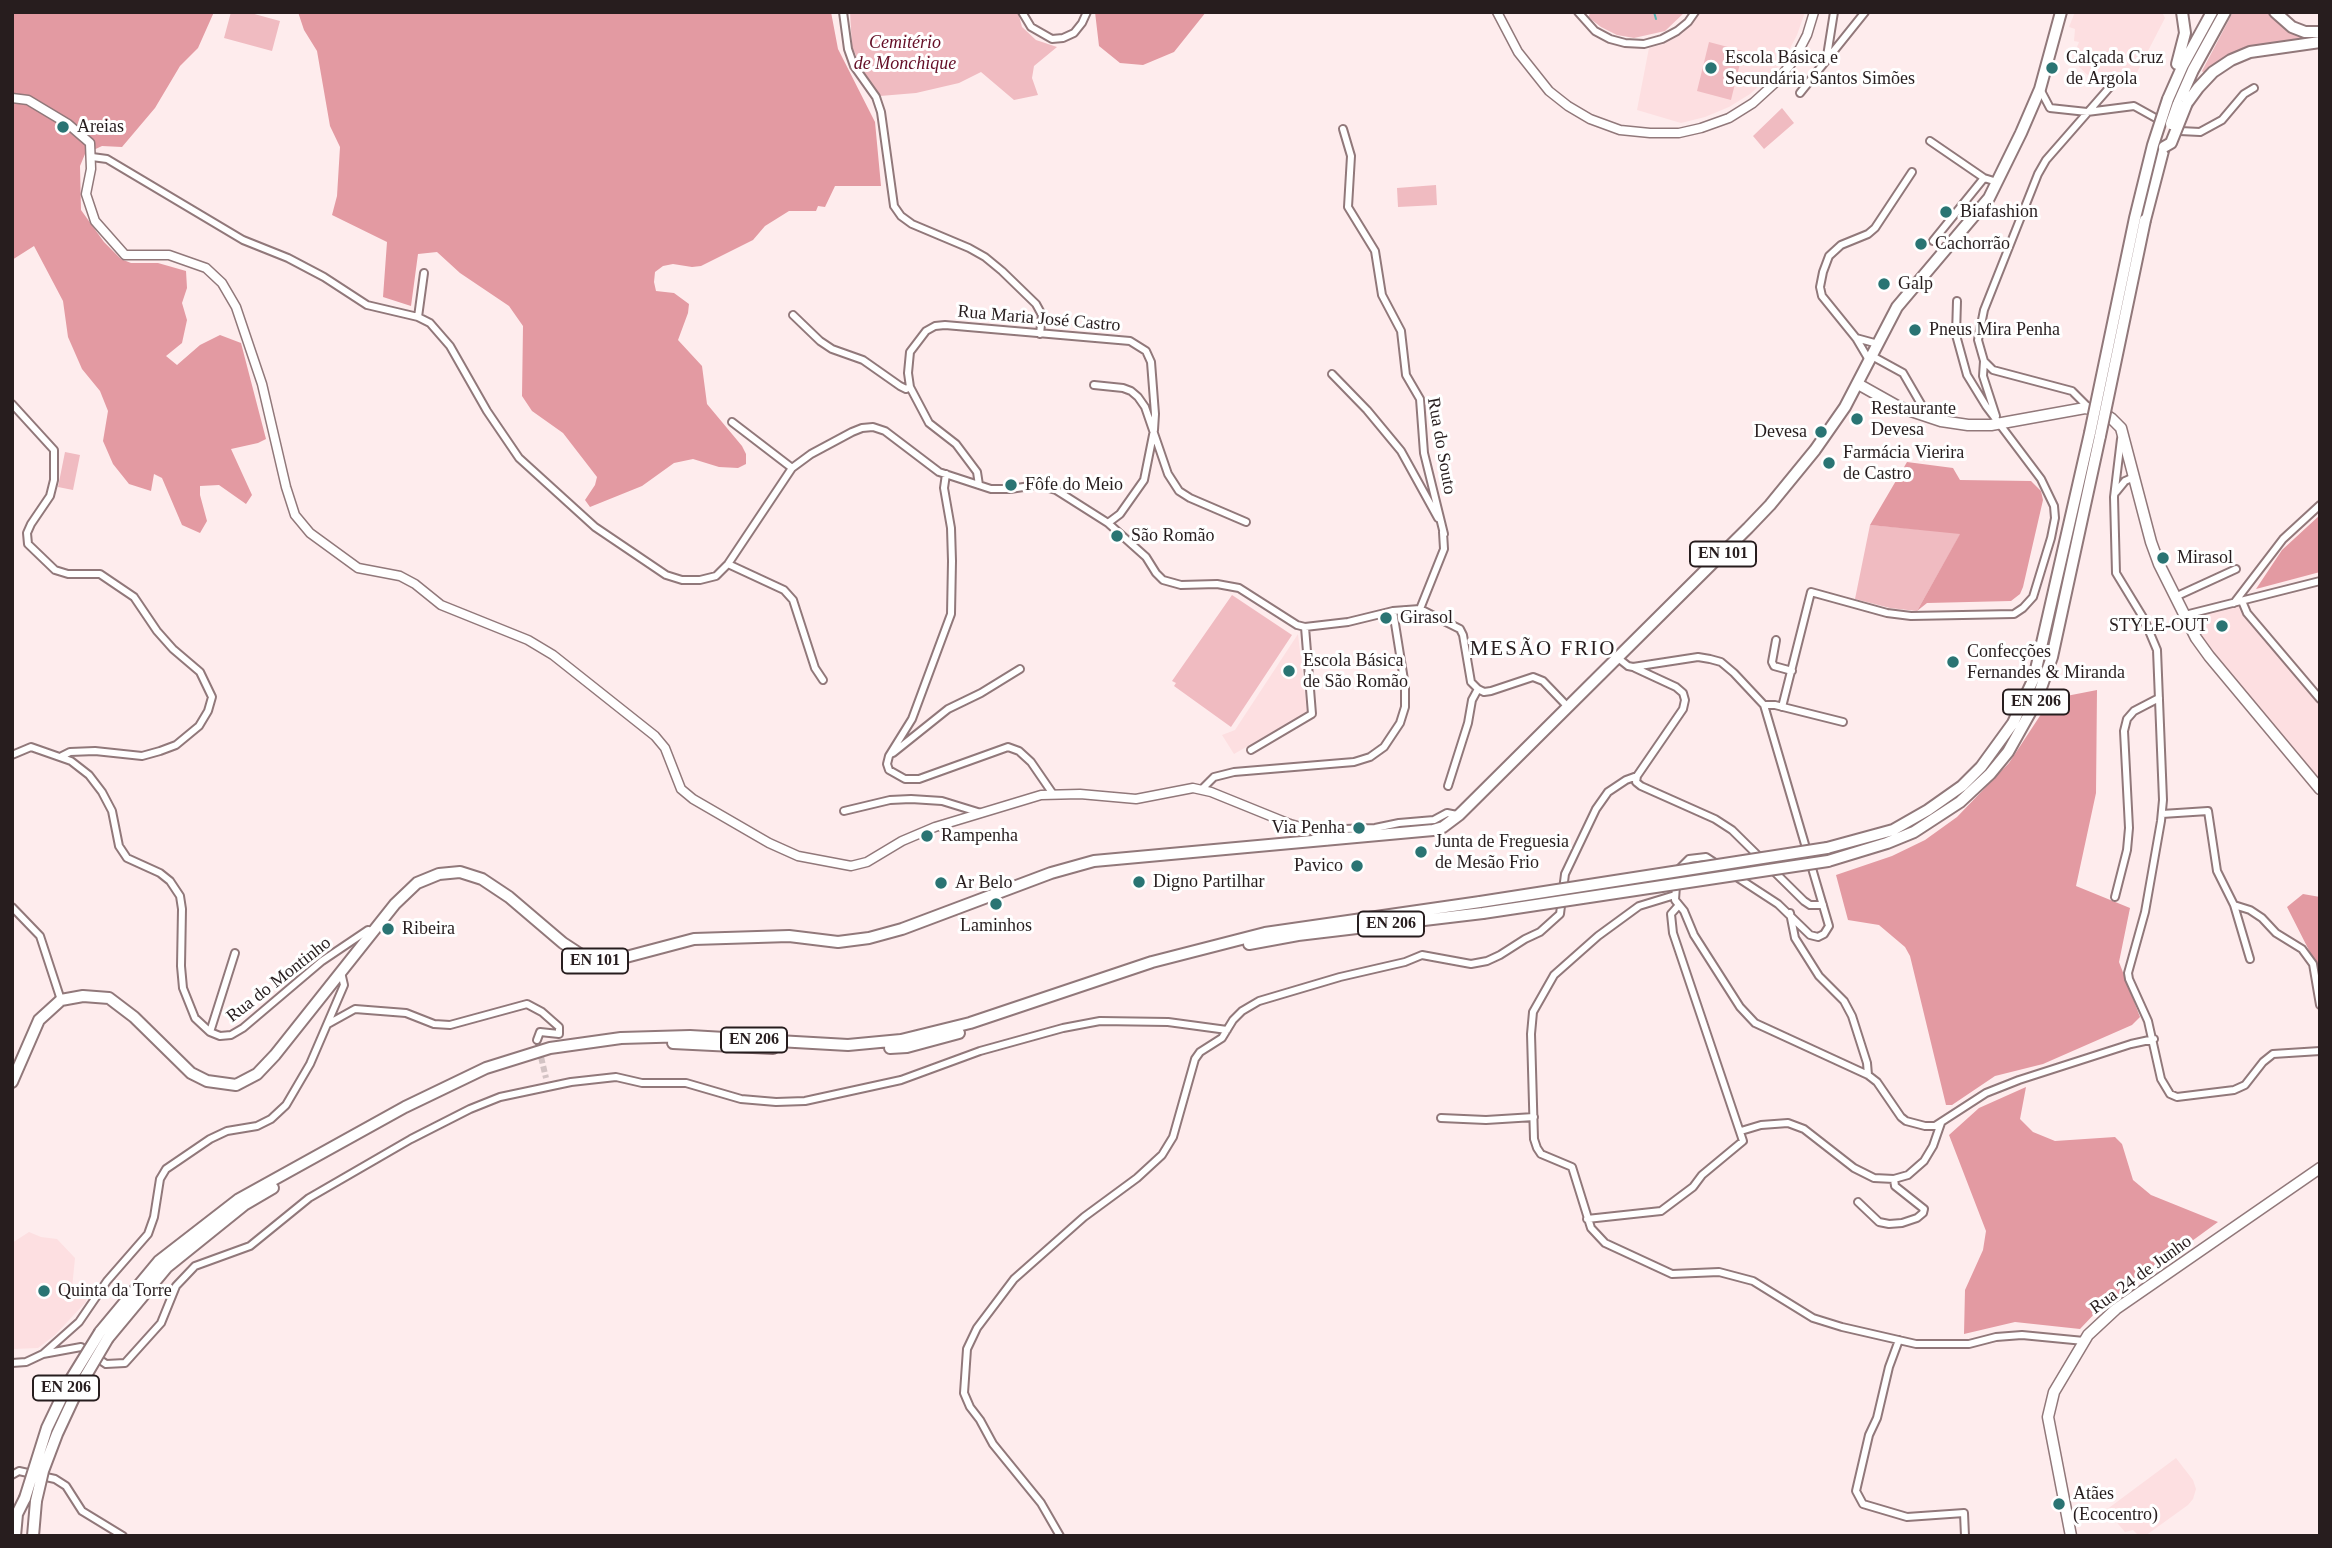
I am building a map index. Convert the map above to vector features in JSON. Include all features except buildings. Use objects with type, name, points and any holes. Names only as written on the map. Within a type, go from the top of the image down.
[{"type":"main road","points":[[2182,12],[2185,33],[2178,63],[2166,88],[2178,102],[2231,60],[2250,52],[2320,42]]},
{"type":"main road","name":"EN 206","points":[[1482,908],[1827,848],[1893,830],[1962,786],[1981,767],[2013,723],[2034,678],[2145,220],[2164,147],[2171,143],[2183,65],[2212,12]]},
{"type":"main road","name":"EN 206","points":[[21,1536],[31,1499],[57,1434],[104,1335],[167,1267],[244,1205],[408,1112],[486,1074],[537,1059],[616,1044],[685,1043],[846,1052],[907,1047],[950,1036],[1162,964],[1236,946],[1482,908],[1828,861],[1877,847],[1914,832],[1960,802],[1990,774],[2008,752],[2036,702],[2052,657],[2134,218],[2153,145],[2225,12]]},
{"type":"main road","points":[[2275,12],[2292,27],[2305,32],[2320,32]]},
{"type":"main road","name":"EN 101","points":[[61,1000],[83,996],[109,999],[134,1017],[191,1073],[207,1081],[236,1085],[257,1073],[275,1055],[395,904],[417,883],[439,874],[460,872],[482,879],[563,943],[589,960],[607,962],[694,939],[789,936],[838,942],[869,938],[902,929],[1073,865],[1119,858],[1300,843],[1443,827],[1459,815],[1568,708],[1770,505],[1815,450],[1845,407],[1897,307],[1976,215],[1997,182],[2040,89],[2062,13]]},
{"type":"main road","points":[[1858,384],[1899,407],[1923,416],[1968,425],[1999,423],[2085,408],[2100,411],[2112,419],[2121,428],[2151,542],[2185,615],[2209,656],[2320,789]]},
{"type":"main road","points":[[12,1082],[39,1020],[61,1000]]},
{"type":"main road","name":"Rua 24 de Junho","points":[[2071,1536],[2048,1417],[2054,1392],[2084,1341],[2116,1309],[2320,1168]]},
{"type":"main road","points":[[15,1536],[18,1514],[31,1499]]},
{"type":"main road","name":"EN 206","points":[[31,1499],[33,1536]]},
{"type":"street","points":[[843,12],[848,49],[854,66],[876,97],[881,113],[894,206],[901,216],[912,224],[970,248],[1002,271],[1040,310],[1040,334]]},
{"type":"street","points":[[1022,12],[1031,27],[1052,39],[1073,33],[1083,23],[1087,12]]},
{"type":"street","points":[[1497,12],[1518,52],[1549,91],[1590,119],[1620,130],[1650,133],[1679,133],[1701,128],[1729,118],[1753,103],[1776,82],[1794,60],[1807,35],[1814,12]]},
{"type":"street","points":[[1578,12],[1595,31],[1610,39],[1644,44],[1677,31],[1695,12]]},
{"type":"street","points":[[1827,58],[1834,12]]},
{"type":"street","points":[[1800,93],[1865,12]]},
{"type":"street","points":[[1999,423],[1983,376],[1984,361],[1978,340],[1983,310],[2032,184],[2046,160],[2116,80]]},
{"type":"street","points":[[2040,89],[2050,108],[2088,112],[2134,106],[2180,131],[2200,132],[2222,120],[2244,94],[2254,88]]},
{"type":"street","points":[[12,98],[28,100],[68,124],[90,143],[92,169],[86,194],[95,221],[125,255],[169,255],[206,268],[222,283],[236,307],[262,384],[295,515],[310,533],[358,568],[400,576],[415,584],[441,605],[528,640],[553,655],[655,736],[665,748],[681,789],[693,799],[781,849],[798,856],[851,866],[867,862],[902,841],[935,827],[1053,794],[1136,799],[1182,789],[1202,789],[1312,830],[1327,840]]},
{"type":"street","name":"Rua do Souto","points":[[1343,129],[1351,156],[1348,206],[1375,251],[1382,295],[1401,331],[1406,375],[1420,399],[1424,453],[1444,534]]},
{"type":"street","points":[[1930,141],[1984,177],[1997,182]]},
{"type":"street","points":[[92,157],[107,159],[243,240],[288,258],[367,305],[418,317],[429,323],[441,334],[519,458],[595,527],[666,575],[682,580],[700,580],[716,576],[728,564],[792,468],[811,454],[852,432],[873,428],[885,431],[930,466],[946,474],[998,490],[1046,486],[1067,496],[1108,523],[1146,557],[1163,580],[1181,586],[1217,584],[1239,588],[1297,625],[1305,627],[1348,622],[1393,611],[1420,608],[1460,629],[1471,682],[1478,689],[1491,691],[1534,677],[1543,681],[1568,708]]},
{"type":"street","points":[[1912,172],[1875,228],[1868,234],[1841,244],[1829,256],[1820,287],[1822,296],[1871,358],[1903,373],[1921,404],[1923,416]]},
{"type":"street","points":[[1933,241],[1984,177]]},
{"type":"street","points":[[1943,229],[1944,235],[1951,243]]},
{"type":"street","points":[[418,317],[424,273]]},
{"type":"street","points":[[1782,706],[1811,592],[1911,616],[2014,614],[2033,597],[2053,528],[2054,506],[2041,479],[1976,392],[1964,368],[1956,335],[1957,301]]},
{"type":"street","points":[[793,315],[832,349],[863,360],[900,386],[911,387]]},
{"type":"street","name":"Rua Maria José Castro","points":[[979,485],[977,472],[956,444],[929,423],[911,387],[908,373],[910,352],[926,331],[935,326],[1079,338],[1123,338],[1139,345],[1146,351],[1151,362],[1154,430],[1144,480],[1120,514],[1108,523]]},
{"type":"street","points":[[1856,338],[1878,344]]},
{"type":"street","points":[[1984,361],[1993,370],[2071,391],[2091,409]]},
{"type":"street","points":[[1332,374],[1401,451],[1444,534],[1440,564],[1420,608]]},
{"type":"street","points":[[1094,385],[1131,391],[1145,407],[1168,474],[1179,491],[1246,522]]},
{"type":"street","points":[[12,404],[54,450],[54,480],[50,496],[31,524],[27,533],[28,544],[55,570],[68,574],[100,575],[134,597],[157,631],[200,672],[212,697],[199,726],[176,745],[142,756],[96,751],[70,752],[62,756]]},
{"type":"street","points":[[732,422],[792,468]]},
{"type":"street","points":[[2121,428],[2114,497],[2116,573],[2152,635],[2158,662],[2162,814],[2145,912],[2128,973],[2154,1040],[2164,1088],[2170,1094],[2183,1097],[2234,1090],[2245,1085],[2273,1054],[2320,1051]]},
{"type":"street","points":[[2114,497],[2119,487],[2134,473],[2124,468],[2117,475]]},
{"type":"street","points":[[946,474],[944,488],[951,528],[951,614],[912,719],[889,756],[889,770],[905,779],[919,779],[1007,747],[1018,751],[1031,762],[1053,794]]},
{"type":"street","points":[[2238,602],[2283,539],[2320,505]]},
{"type":"street","points":[[728,564],[784,590],[793,600],[815,668],[824,680]]},
{"type":"street","points":[[2175,597],[2236,569]]},
{"type":"street","points":[[2185,615],[2320,581]]},
{"type":"street","points":[[2238,602],[2320,699]]},
{"type":"street","points":[[1202,789],[1214,777],[1354,762],[1370,757],[1384,747],[1400,723],[1405,706],[1405,686],[1393,611]]},
{"type":"street","points":[[1251,750],[1312,714],[1305,627]]},
{"type":"street","points":[[1776,640],[1772,662],[1774,666],[1792,671]]},
{"type":"street","points":[[1633,667],[1698,657],[1721,662],[1764,705],[1829,926],[1824,934],[1818,937],[1810,935],[1790,913],[1706,857],[1689,859],[1677,871],[1675,895],[1675,900],[1694,935],[1747,1016],[1767,1030],[1868,1075],[1877,1082],[1906,1121],[1925,1126],[1935,1126],[1986,1093],[2019,1080],[2131,1044],[2154,1040]]},
{"type":"street","points":[[1618,658],[1628,666],[1676,687],[1683,693],[1685,700],[1683,709],[1637,776],[1636,782],[1715,819],[1732,830],[1804,901],[1810,905],[1823,905]]},
{"type":"street","points":[[889,756],[948,709],[1020,669]]},
{"type":"street","points":[[1448,786],[1468,723],[1472,700],[1478,689]]},
{"type":"street","points":[[2115,897],[2127,850],[2129,828],[2124,730],[2127,719],[2134,711],[2158,698]]},
{"type":"street","points":[[1764,705],[1782,706],[1843,722]]},
{"type":"street","name":"Rua do Montinho","points":[[12,755],[32,747],[62,756],[89,775],[112,811],[119,846],[127,858],[160,873],[170,881],[180,896],[182,909],[180,954],[183,988],[195,1018],[211,1032],[220,1036],[231,1035],[243,1028],[322,961],[368,930],[375,931]]},
{"type":"street","points":[[1059,1536],[1041,1503],[993,1444],[964,1393],[967,1349],[978,1328],[1014,1279],[1084,1217],[1137,1178],[1162,1155],[1173,1138],[1195,1059],[1200,1052],[1222,1038],[1242,1011],[1259,1001],[1363,970],[1405,962],[1422,954],[1471,964],[1487,961],[1540,932],[1560,914],[1565,874],[1596,809],[1608,792],[1637,776]]},
{"type":"street","points":[[844,811],[890,800],[911,799],[942,802],[981,813]]},
{"type":"street","points":[[2162,814],[2208,811],[2217,871],[2234,905],[2250,959]]},
{"type":"street","points":[[1290,824],[1300,831],[1362,829],[1434,820],[1447,813],[1459,815]]},
{"type":"street","points":[[1300,831],[1300,843]]},
{"type":"street","points":[[1675,895],[1639,906],[1598,936],[1554,975],[1533,1012],[1531,1034],[1536,1148],[1546,1157],[1572,1167],[1591,1228],[1605,1243],[1672,1274],[1719,1272],[1753,1281],[1813,1318],[1916,1344],[1969,1344],[1996,1337],[2022,1335],[2084,1341]]},
{"type":"street","points":[[1587,1219],[1661,1211],[1693,1187],[1702,1175],[1743,1141],[1673,933],[1671,914],[1679,905]]},
{"type":"street","points":[[2234,905],[2250,910],[2276,933],[2302,949],[2313,964],[2320,1005]]},
{"type":"street","points":[[12,907],[40,936],[61,1000]]},
{"type":"street","points":[[1790,913],[1795,938],[1819,976],[1844,1001],[1852,1016],[1867,1063],[1868,1075]]},
{"type":"street","points":[[211,1032],[235,953]]},
{"type":"street","points":[[43,1354],[79,1322],[107,1280],[148,1234],[154,1217],[160,1178],[166,1169],[218,1135],[257,1126],[271,1119],[286,1105],[327,1025],[344,985],[341,972]]},
{"type":"street","points":[[327,1025],[355,1009],[406,1013],[434,1024],[450,1025],[527,1004],[542,1012],[559,1027],[559,1034],[540,1032],[537,1040]]},
{"type":"street","points":[[12,1363],[26,1362],[43,1354],[81,1347],[106,1364],[125,1363],[161,1323],[176,1286],[195,1266],[250,1246],[309,1198],[411,1139],[500,1097],[616,1077],[642,1083],[686,1083],[741,1099],[805,1101],[901,1080],[980,1051],[1063,1028],[1100,1021],[1168,1022],[1227,1030]]},
{"type":"street","points":[[546,1078],[548,1087]]},
{"type":"street","points":[[1441,1118],[1534,1117]]},
{"type":"street","points":[[1741,1131],[1762,1125],[1788,1123],[1804,1129],[1854,1168],[1874,1178],[1894,1179],[1908,1175],[1924,1161],[1941,1123]]},
{"type":"street","points":[[1858,1202],[1879,1222],[1902,1223],[1916,1218],[1924,1209],[1895,1186],[1894,1179]]},
{"type":"street","points":[[1899,1340],[1889,1367],[1856,1491],[1863,1504],[1907,1517],[1964,1513],[1965,1536]]},
{"type":"street","points":[[12,1475],[19,1471],[55,1479],[65,1486],[82,1511],[123,1536]]},
{"type":"shaded area","points":[[12,12],[214,12],[198,48],[180,66],[155,108],[122,147],[102,146],[85,154],[80,166],[81,210],[104,242],[121,259],[131,263],[158,263],[186,271],[187,288],[182,303],[187,320],[182,343],[166,356],[177,365],[200,345],[220,335],[241,343],[266,439],[231,449],[252,495],[246,504],[219,485],[200,486],[207,521],[200,533],[182,525],[162,478],[154,474],[151,491],[129,484],[113,464],[103,441],[108,411],[100,391],[82,369],[68,337],[63,301],[34,246],[12,260]]},
{"type":"shaded area","points":[[298,12],[831,12],[838,49],[875,122],[881,186],[835,186],[825,207],[818,206],[816,211],[789,211],[765,226],[753,240],[701,266],[673,264],[663,266],[655,272],[656,291],[674,293],[689,304],[678,340],[702,366],[707,404],[742,446],[746,454],[746,464],[738,468],[719,467],[693,459],[674,463],[642,486],[590,507],[585,500],[597,477],[563,433],[532,411],[522,396],[523,326],[509,306],[460,273],[437,252],[418,254],[411,306],[383,297],[387,242],[332,215],[337,196],[340,147],[330,126],[317,51],[304,30]]},
{"type":"shaded area","points":[[1095,12],[1206,12],[1174,52],[1143,65],[1120,63],[1099,46]]},
{"type":"shaded area","name":"Escola Básica e Secundária Santos Simões","points":[[1700,12],[1805,12],[1785,58],[1750,94],[1729,107],[1681,123],[1637,110],[1649,48],[1664,44],[1683,33]]},
{"type":"shaded area","points":[[2075,12],[2162,12],[2165,18],[2133,80],[2124,75],[2118,83],[2113,79],[2103,89],[2079,67],[2075,52],[2079,42],[2074,41],[2075,29],[2069,27]]},
{"type":"shaded area","points":[[1907,462],[1953,468],[1960,480],[2031,481],[2041,491],[2043,500],[2020,594],[2011,601],[1927,603],[1917,611],[1960,534],[1870,525]]},
{"type":"shaded area","points":[[2320,515],[2320,572],[2256,589],[2282,550]]},
{"type":"shaded area","points":[[2239,606],[2320,700],[2320,789],[2253,712],[2185,617]]},
{"type":"shaded area","name":"Escola Básica de São Romão","points":[[1298,634],[1307,712],[1234,754],[1222,735],[1235,730]]},
{"type":"shaded area","points":[[2097,690],[2096,793],[2076,886],[2130,908],[2119,962],[2140,1017],[2132,1025],[2043,1064],[1995,1076],[1952,1105],[1946,1105],[1910,956],[1905,947],[1879,925],[1848,920],[1836,875],[1892,856],[1925,840],[1957,817],[2009,763],[2051,699]]},
{"type":"shaded area","points":[[2303,894],[2320,897],[2320,972],[2287,907]]},
{"type":"shaded area","points":[[2026,1087],[2020,1119],[2033,1132],[2055,1141],[2115,1137],[2122,1144],[2133,1180],[2151,1195],[2218,1222],[2100,1308],[2080,1329],[2015,1322],[1964,1334],[1965,1290],[1983,1250],[1986,1231],[1949,1135],[1979,1108]]},
{"type":"shaded area","name":"Quinta da Torre","points":[[29,1232],[57,1239],[75,1258],[72,1288],[80,1294],[87,1294],[86,1302],[55,1335],[38,1348],[12,1349],[12,1243]]},
{"type":"shaded area","points":[[2176,1458],[2193,1480],[2196,1489],[2193,1499],[2145,1536],[2138,1535],[2133,1530],[2125,1532],[2106,1510]]},
{"type":"green space","points":[[231,12],[247,12],[280,21],[272,51],[224,38]]},
{"type":"green space","name":"Cemitério de Monchique","points":[[850,12],[1018,12],[1022,27],[1036,40],[1057,47],[1034,66],[1032,78],[1038,95],[1014,100],[981,72],[959,83],[916,93],[880,96],[852,47]]},
{"type":"green space","points":[[1591,12],[1685,12],[1665,31],[1634,38],[1617,35],[1601,27],[1588,17]]},
{"type":"green space","points":[[2233,12],[2269,12],[2282,26],[2320,37],[2285,43],[2205,75],[2202,71]]},
{"type":"green space","points":[[1709,42],[1743,51],[1731,100],[1697,91]]},
{"type":"green space","points":[[1782,108],[1794,123],[1764,149],[1753,136]]},
{"type":"green space","points":[[1436,185],[1437,205],[1398,207],[1397,188]]},
{"type":"green space","points":[[65,452],[80,455],[73,490],[58,487]]},
{"type":"green space","points":[[1870,525],[1961,533],[1917,611],[1890,608],[1855,599]]},
{"type":"green space","points":[[1232,595],[1292,635],[1231,727],[1174,686],[1176,683],[1172,681]]},
{"type":"waterway","points":[[1654,12],[1656,19]]},
{"type":"tunnel","points":[[537,1040],[546,1078]]},
{"type":"place","name":"Escola Básica e Secundária Santos Simões","points":[[1711,68]]},
{"type":"place","name":"Calçada Cruz de Argola","points":[[2052,68]]},
{"type":"place","name":"Areias","points":[[63,127]]},
{"type":"place","name":"Biafashion","points":[[1946,212]]},
{"type":"place","name":"Cachorrão","points":[[1921,244]]},
{"type":"place","name":"Galp","points":[[1884,284]]},
{"type":"place","name":"Pneus Mira Penha","points":[[1915,330]]},
{"type":"place","name":"Restaurante Devesa","points":[[1857,419]]},
{"type":"place","name":"Devesa","points":[[1821,432]]},
{"type":"place","name":"Farmácia Vierira de Castro","points":[[1829,463]]},
{"type":"place","name":"Fôfe do Meio","points":[[1011,485]]},
{"type":"place","name":"São Romão","points":[[1117,536]]},
{"type":"place","name":"Mirasol","points":[[2163,558]]},
{"type":"place","name":"Girasol","points":[[1386,618]]},
{"type":"place","name":"STYLE-OUT","points":[[2222,626]]},
{"type":"place","name":"Confecções Fernandes & Miranda","points":[[1953,662]]},
{"type":"place","name":"Escola Básica de São Romão","points":[[1289,671]]},
{"type":"place","name":"Via Penha","points":[[1359,828]]},
{"type":"place","name":"Rampenha","points":[[927,836]]},
{"type":"place","name":"Junta de Freguesia de Mesão Frio","points":[[1421,852]]},
{"type":"place","name":"Pavico","points":[[1357,866]]},
{"type":"place","name":"Digno Partilhar","points":[[1139,882]]},
{"type":"place","name":"Ar Belo","points":[[941,883]]},
{"type":"place","name":"Laminhos","points":[[996,904]]},
{"type":"place","name":"Ribeira","points":[[388,929]]},
{"type":"place","name":"Quinta da Torre","points":[[44,1291]]},
{"type":"place","name":"Atães (Ecocentro)","points":[[2059,1504]]},
{"type":"district","name":"MESÃO FRIO","points":[[1543,649]]}]
